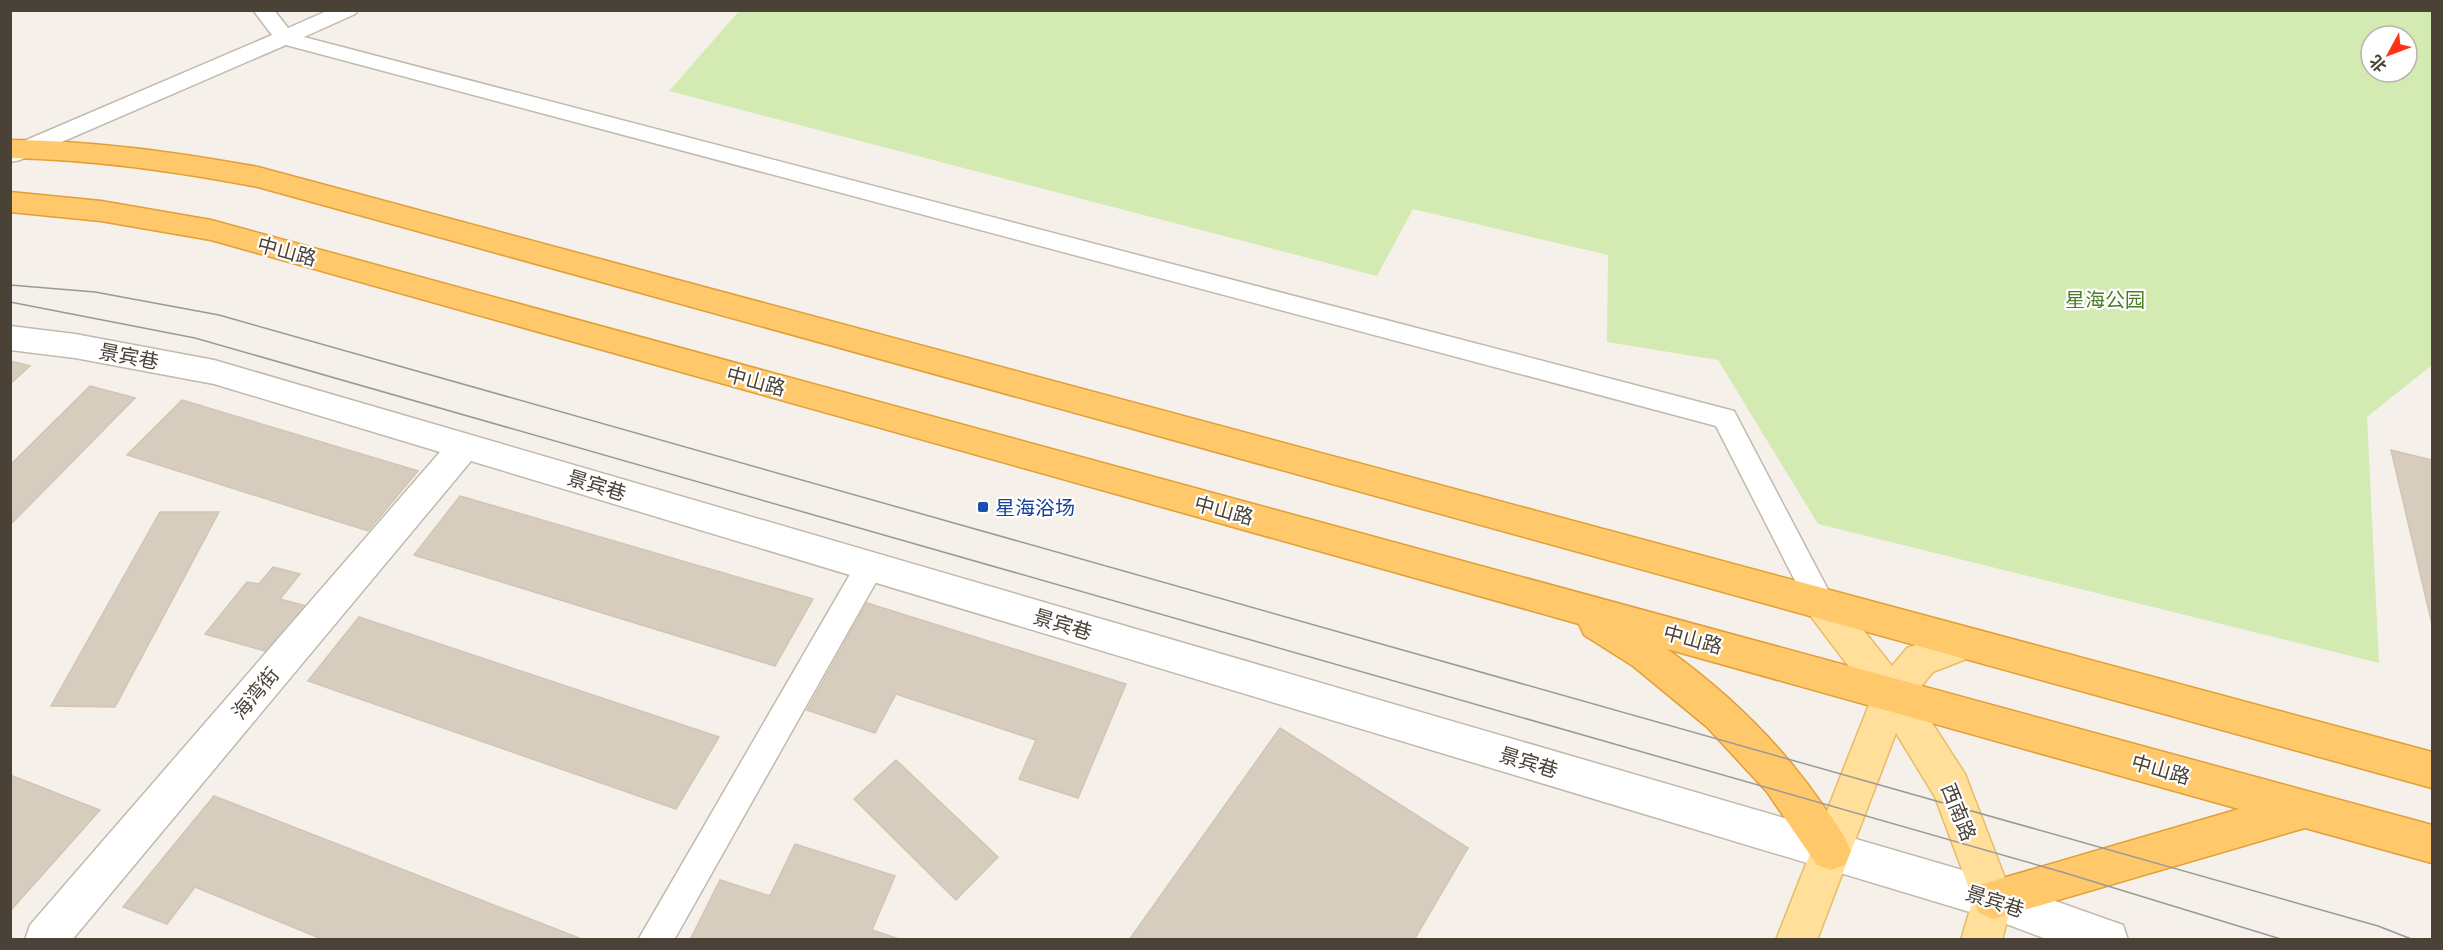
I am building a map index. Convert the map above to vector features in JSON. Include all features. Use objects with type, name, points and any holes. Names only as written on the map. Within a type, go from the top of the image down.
[{"type":"highway","points":[[15,151],[72,150],[158,159],[258,177],[2433,770]]},
{"type":"highway","name":"中山路","points":[[10,202],[101,211],[211,230],[2433,844]]},
{"type":"highway","points":[[1556,602],[1616,633],[1671,673],[1727,722],[1781,779],[1831,851]]},
{"type":"highway","points":[[1993,899],[2305,809]]},
{"type":"main road","name":"西南路","points":[[1821,603],[1892,694],[1951,787],[1993,899]]},
{"type":"main road","points":[[1796,939],[1892,694],[1920,660],[1966,643]]},
{"type":"main road","points":[[1980,939],[1993,899]]},
{"type":"street","name":"景宾巷","points":[[10,338],[75,346],[214,372],[1993,899],[2108,939]]},
{"type":"street","name":"海湾街","points":[[45,939],[465,446]]},
{"type":"lane","points":[[263,10],[285,38],[1725,418],[1821,603]]},
{"type":"lane","points":[[15,151],[348,10]]},
{"type":"lane","points":[[655,939],[870,566]]},
{"type":"green space","name":"星海公园","points":[[740,10],[2432,11],[2432,365],[2367,417],[2379,663],[1818,524],[1718,360],[1607,342],[1608,255],[1413,209],[1377,276],[669,91]]},
{"type":"building","points":[[10,361],[30,366],[10,384]]},
{"type":"building","points":[[90,386],[135,398],[10,525],[10,465]]},
{"type":"building","points":[[182,400],[418,471],[368,531],[127,455]]},
{"type":"building","points":[[2391,450],[2432,460],[2432,624]]},
{"type":"building","points":[[460,496],[813,599],[775,666],[414,555]]},
{"type":"building","points":[[160,512],[219,512],[115,707],[51,706]]},
{"type":"building","points":[[273,567],[300,574],[280,599],[314,608],[279,655],[205,634],[247,582],[259,584]]},
{"type":"building","points":[[867,603],[1126,684],[1078,798],[1019,779],[1036,740],[896,694],[875,733],[807,710]]},
{"type":"building","points":[[359,617],[719,737],[676,809],[308,681]]},
{"type":"building","points":[[1280,728],[1468,848],[1414,940],[1129,940]]},
{"type":"building","points":[[896,760],[998,857],[956,900],[854,799]]},
{"type":"building","points":[[10,775],[100,810],[10,911]]},
{"type":"building","points":[[214,796],[584,940],[324,940],[195,887],[167,924],[123,907]]},
{"type":"building","points":[[795,844],[895,876],[872,930],[902,940],[690,940],[720,880],[770,896]]},
{"type":"tram line","points":[[10,285],[95,292],[219,315],[2378,926],[2414,940]]},
{"type":"tram line","points":[[10,302],[195,338],[2062,872],[2284,940]]},
{"type":"place","name":"星海浴场","points":[[983,507]]}]
